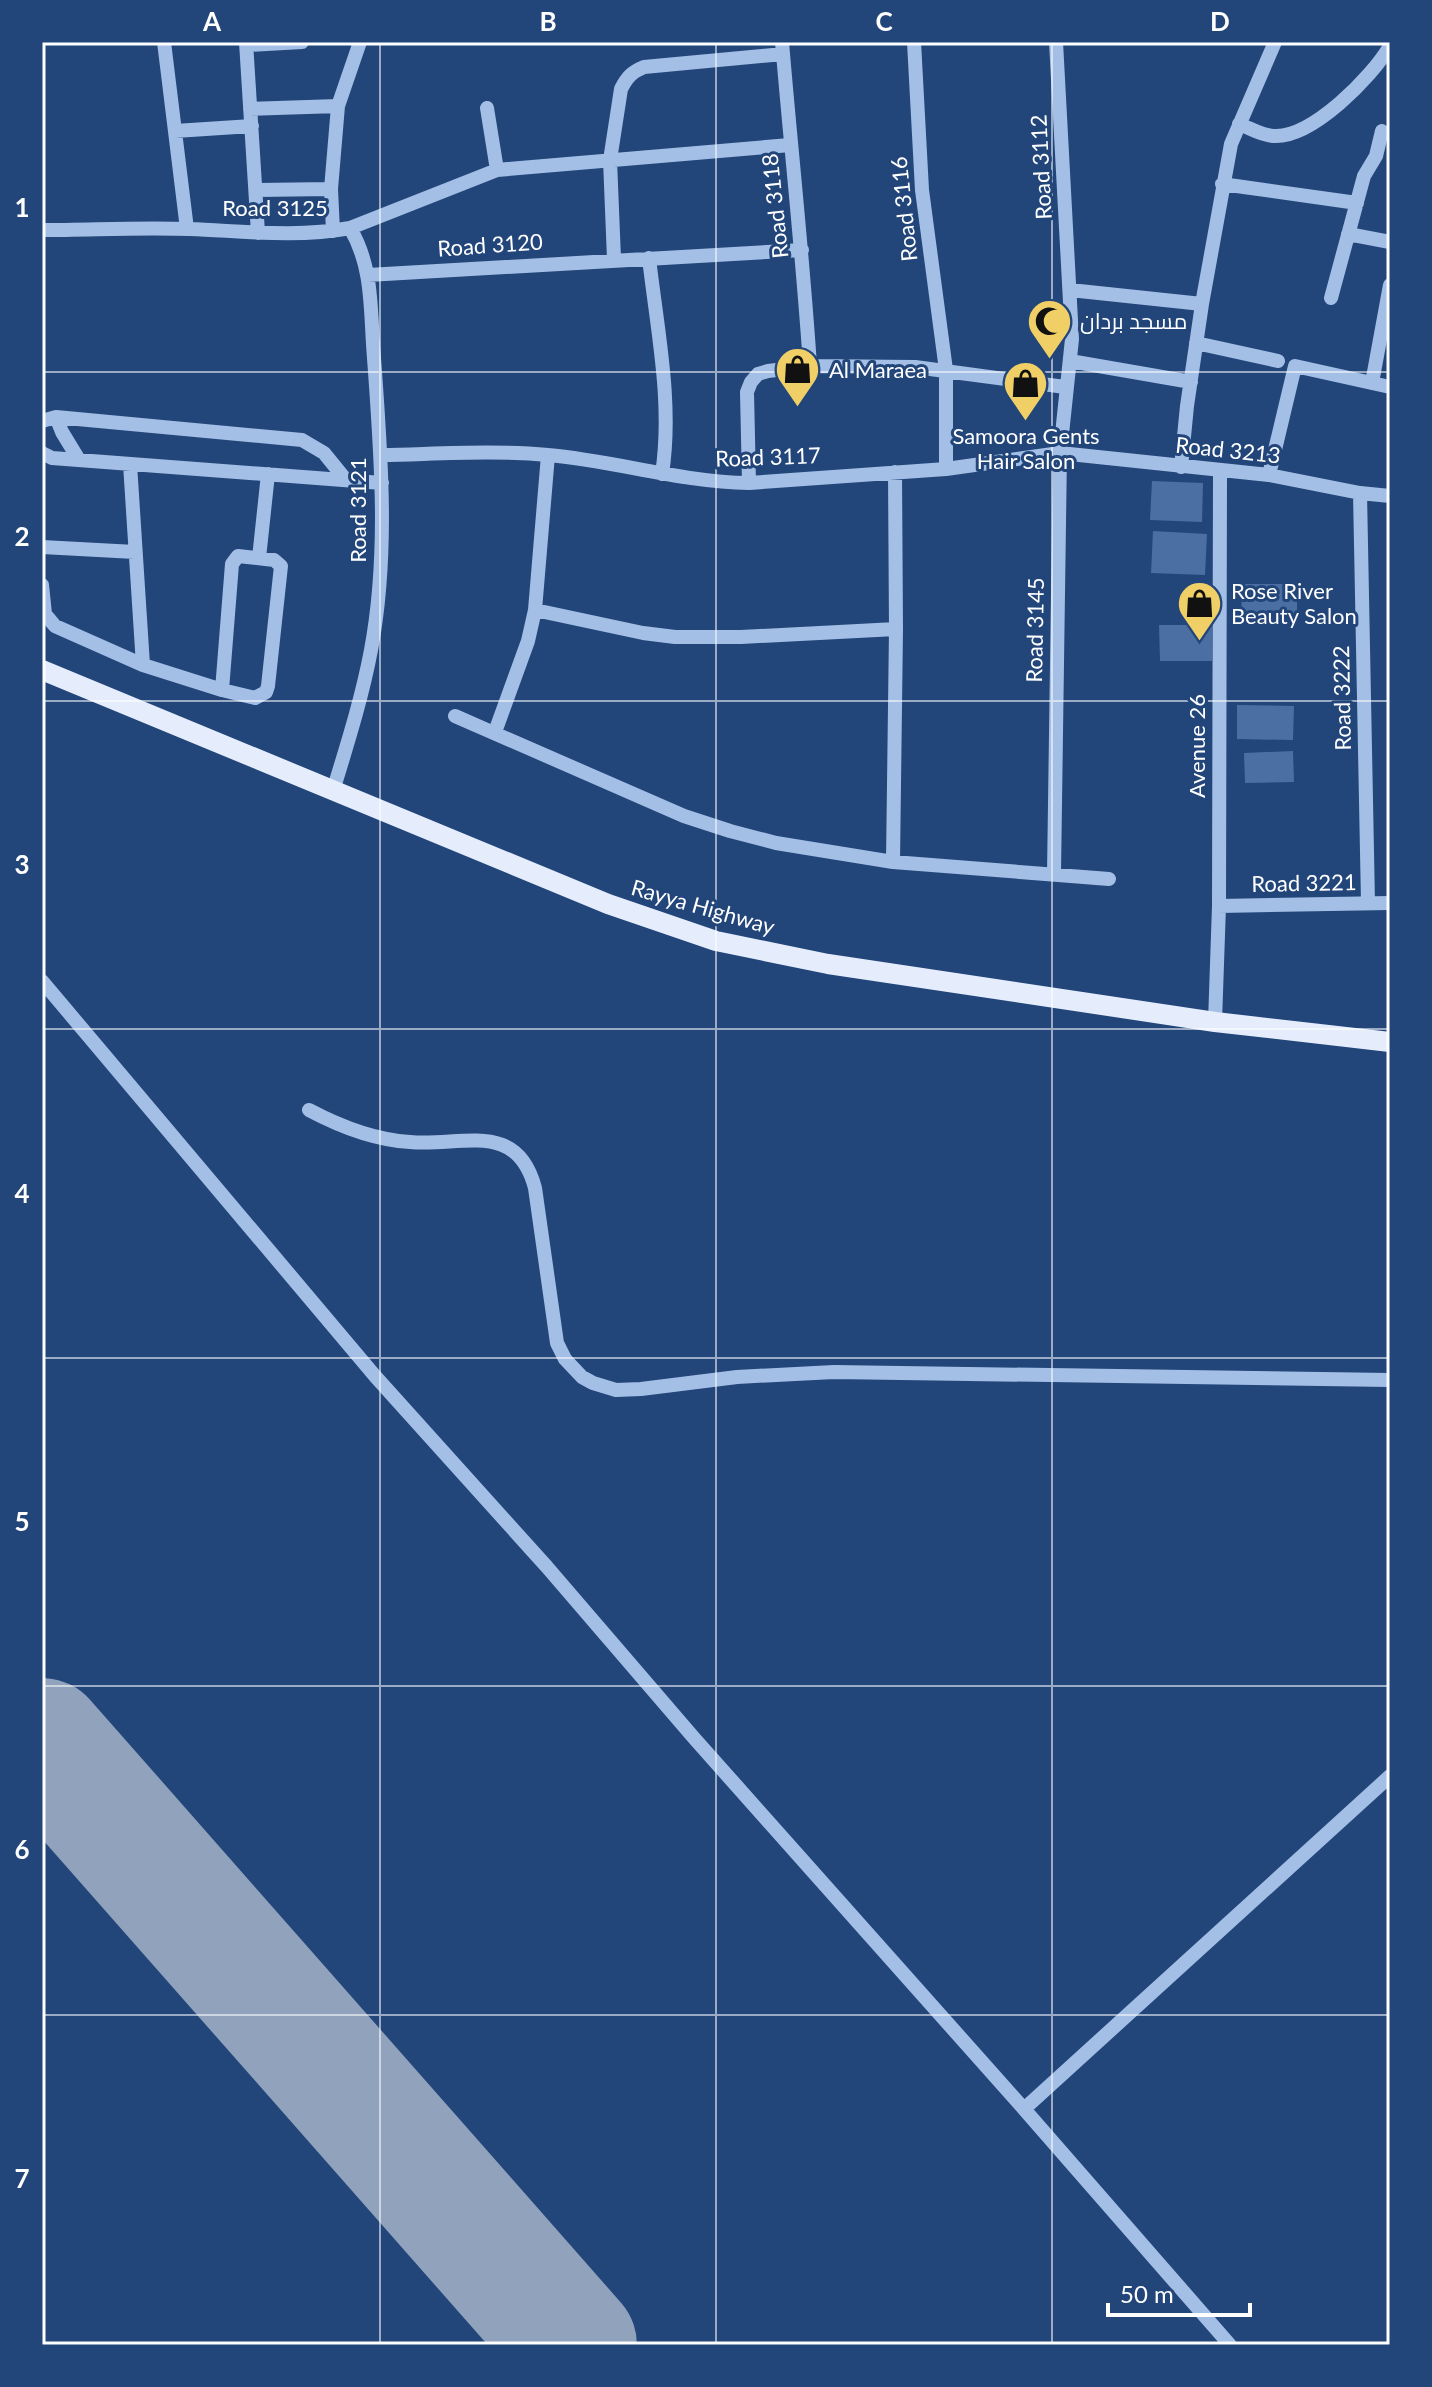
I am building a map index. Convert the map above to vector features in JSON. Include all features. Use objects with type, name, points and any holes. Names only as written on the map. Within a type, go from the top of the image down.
[{"type":"main road","name":"Rayya Highway","points":[[42,670],[608,904],[716,941],[803,960],[1215,1022],[1390,1042]]},
{"type":"street","points":[[164,42],[187,229]]},
{"type":"street","points":[[258,233],[246,43],[302,42]]},
{"type":"street","points":[[333,231],[331,189],[338,106],[360,42]]},
{"type":"street","name":"Road 3116","points":[[914,42],[922,190],[946,370],[946,469]]},
{"type":"street","name":"Road 3112","points":[[1056,42],[1070,290],[1070,361],[1065,387]]},
{"type":"street","points":[[1181,467],[1196,343],[1222,184],[1231,144],[1275,42]]},
{"type":"street","points":[[1239,124],[1276,137],[1303,131],[1384,67],[1390,46]]},
{"type":"street","points":[[614,259],[610,160],[621,89],[626,79],[644,67],[783,48]]},
{"type":"street","name":"Road 3118","points":[[783,48],[810,366]]},
{"type":"street","points":[[250,109],[338,106]]},
{"type":"street","points":[[487,108],[497,170]]},
{"type":"street","points":[[175,131],[252,126]]},
{"type":"street","points":[[1331,298],[1366,171],[1376,156],[1382,131]]},
{"type":"street","name":"Road 3125","points":[[42,230],[333,231],[350,228],[497,170],[790,145]]},
{"type":"street","points":[[1222,184],[1357,203]]},
{"type":"street","points":[[257,190],[331,189]]},
{"type":"street","name":"Road 3121","points":[[333,791],[357,711],[371,649],[380,585],[382,455],[368,275],[365,258],[350,228]]},
{"type":"street","points":[[1348,234],[1390,242]]},
{"type":"street","name":"Road 3120","points":[[368,275],[802,250]]},
{"type":"street","points":[[649,258],[667,413],[662,474]]},
{"type":"street","points":[[1372,383],[1390,285]]},
{"type":"street","points":[[1070,290],[1202,304]]},
{"type":"street","points":[[1196,343],[1278,361]]},
{"type":"street","points":[[1070,361],[1191,382]]},
{"type":"street","points":[[749,483],[747,392],[758,374],[810,366],[915,367],[1065,387]]},
{"type":"street","points":[[1269,475],[1295,366],[1390,387]]},
{"type":"street","name":"Road 3145","points":[[1054,874],[1060,453],[1065,387]]},
{"type":"street","points":[[49,419],[62,432],[79,460]]},
{"type":"street","points":[[49,419],[302,440],[324,453],[346,480]]},
{"type":"street","points":[[42,453],[52,458],[382,483]]},
{"type":"street","name":"Road 3117","points":[[382,455],[548,455],[716,482],[749,483],[946,469],[1060,453]]},
{"type":"street","name":"Road 3213","points":[[1060,453],[1269,475],[1390,496]]},
{"type":"street","points":[[495,732],[528,641],[535,610],[548,455]]},
{"type":"street","points":[[130,464],[143,665]]},
{"type":"street","name":"Avenue 26","points":[[1215,1022],[1219,906],[1220,471]]},
{"type":"street","points":[[893,862],[895,472]]},
{"type":"street","points":[[259,558],[268,474]]},
{"type":"street","name":"Road 3222","points":[[1360,493],[1368,903]]},
{"type":"street","points":[[42,547],[135,552]]},
{"type":"street","points":[[42,585],[45,614],[50,622],[143,665],[222,690],[255,698],[266,692],[268,686],[281,566],[274,560],[242,556],[233,561],[222,690]]},
{"type":"street","points":[[535,610],[675,637],[896,629]]},
{"type":"street","points":[[455,716],[684,816],[776,843],[893,862],[1109,879]]},
{"type":"street","name":"Road 3221","points":[[1219,906],[1390,903]]},
{"type":"street","points":[[42,981],[375,1376],[547,1567],[1230,2345]]},
{"type":"street","points":[[309,1110],[332,1123],[382,1139],[435,1143],[489,1140],[515,1152],[531,1174],[535,1188],[557,1343],[573,1369],[604,1387],[628,1390],[737,1377],[834,1372],[1390,1380]]},
{"type":"street","points":[[1024,2109],[1390,1776]]},
{"type":"building","points":[[1152,481],[1203,483],[1202,522],[1150,520]]},
{"type":"building","points":[[1153,531],[1207,534],[1205,575],[1151,573]]},
{"type":"building","points":[[1241,584],[1297,584],[1297,622],[1242,623]]},
{"type":"building","points":[[1159,625],[1212,625],[1212,661],[1160,661]]},
{"type":"building","points":[[1237,705],[1294,706],[1293,740],[1237,739]]},
{"type":"building","points":[[1293,751],[1294,782],[1245,783],[1244,753]]},
{"type":"taxiway","points":[[42,1768],[98,1806]]},
{"type":"runway","points":[[42,1742],[573,2345]]},
{"type":"place","name":"مسجد بردان","points":[[1049,360]]},
{"type":"place","name":"Al Maraea","points":[[798,409]]},
{"type":"place","name":"Samoora Gents Hair Salon","points":[[1026,422]]},
{"type":"place","name":"Rose River Beauty Salon","points":[[1200,643]]}]
